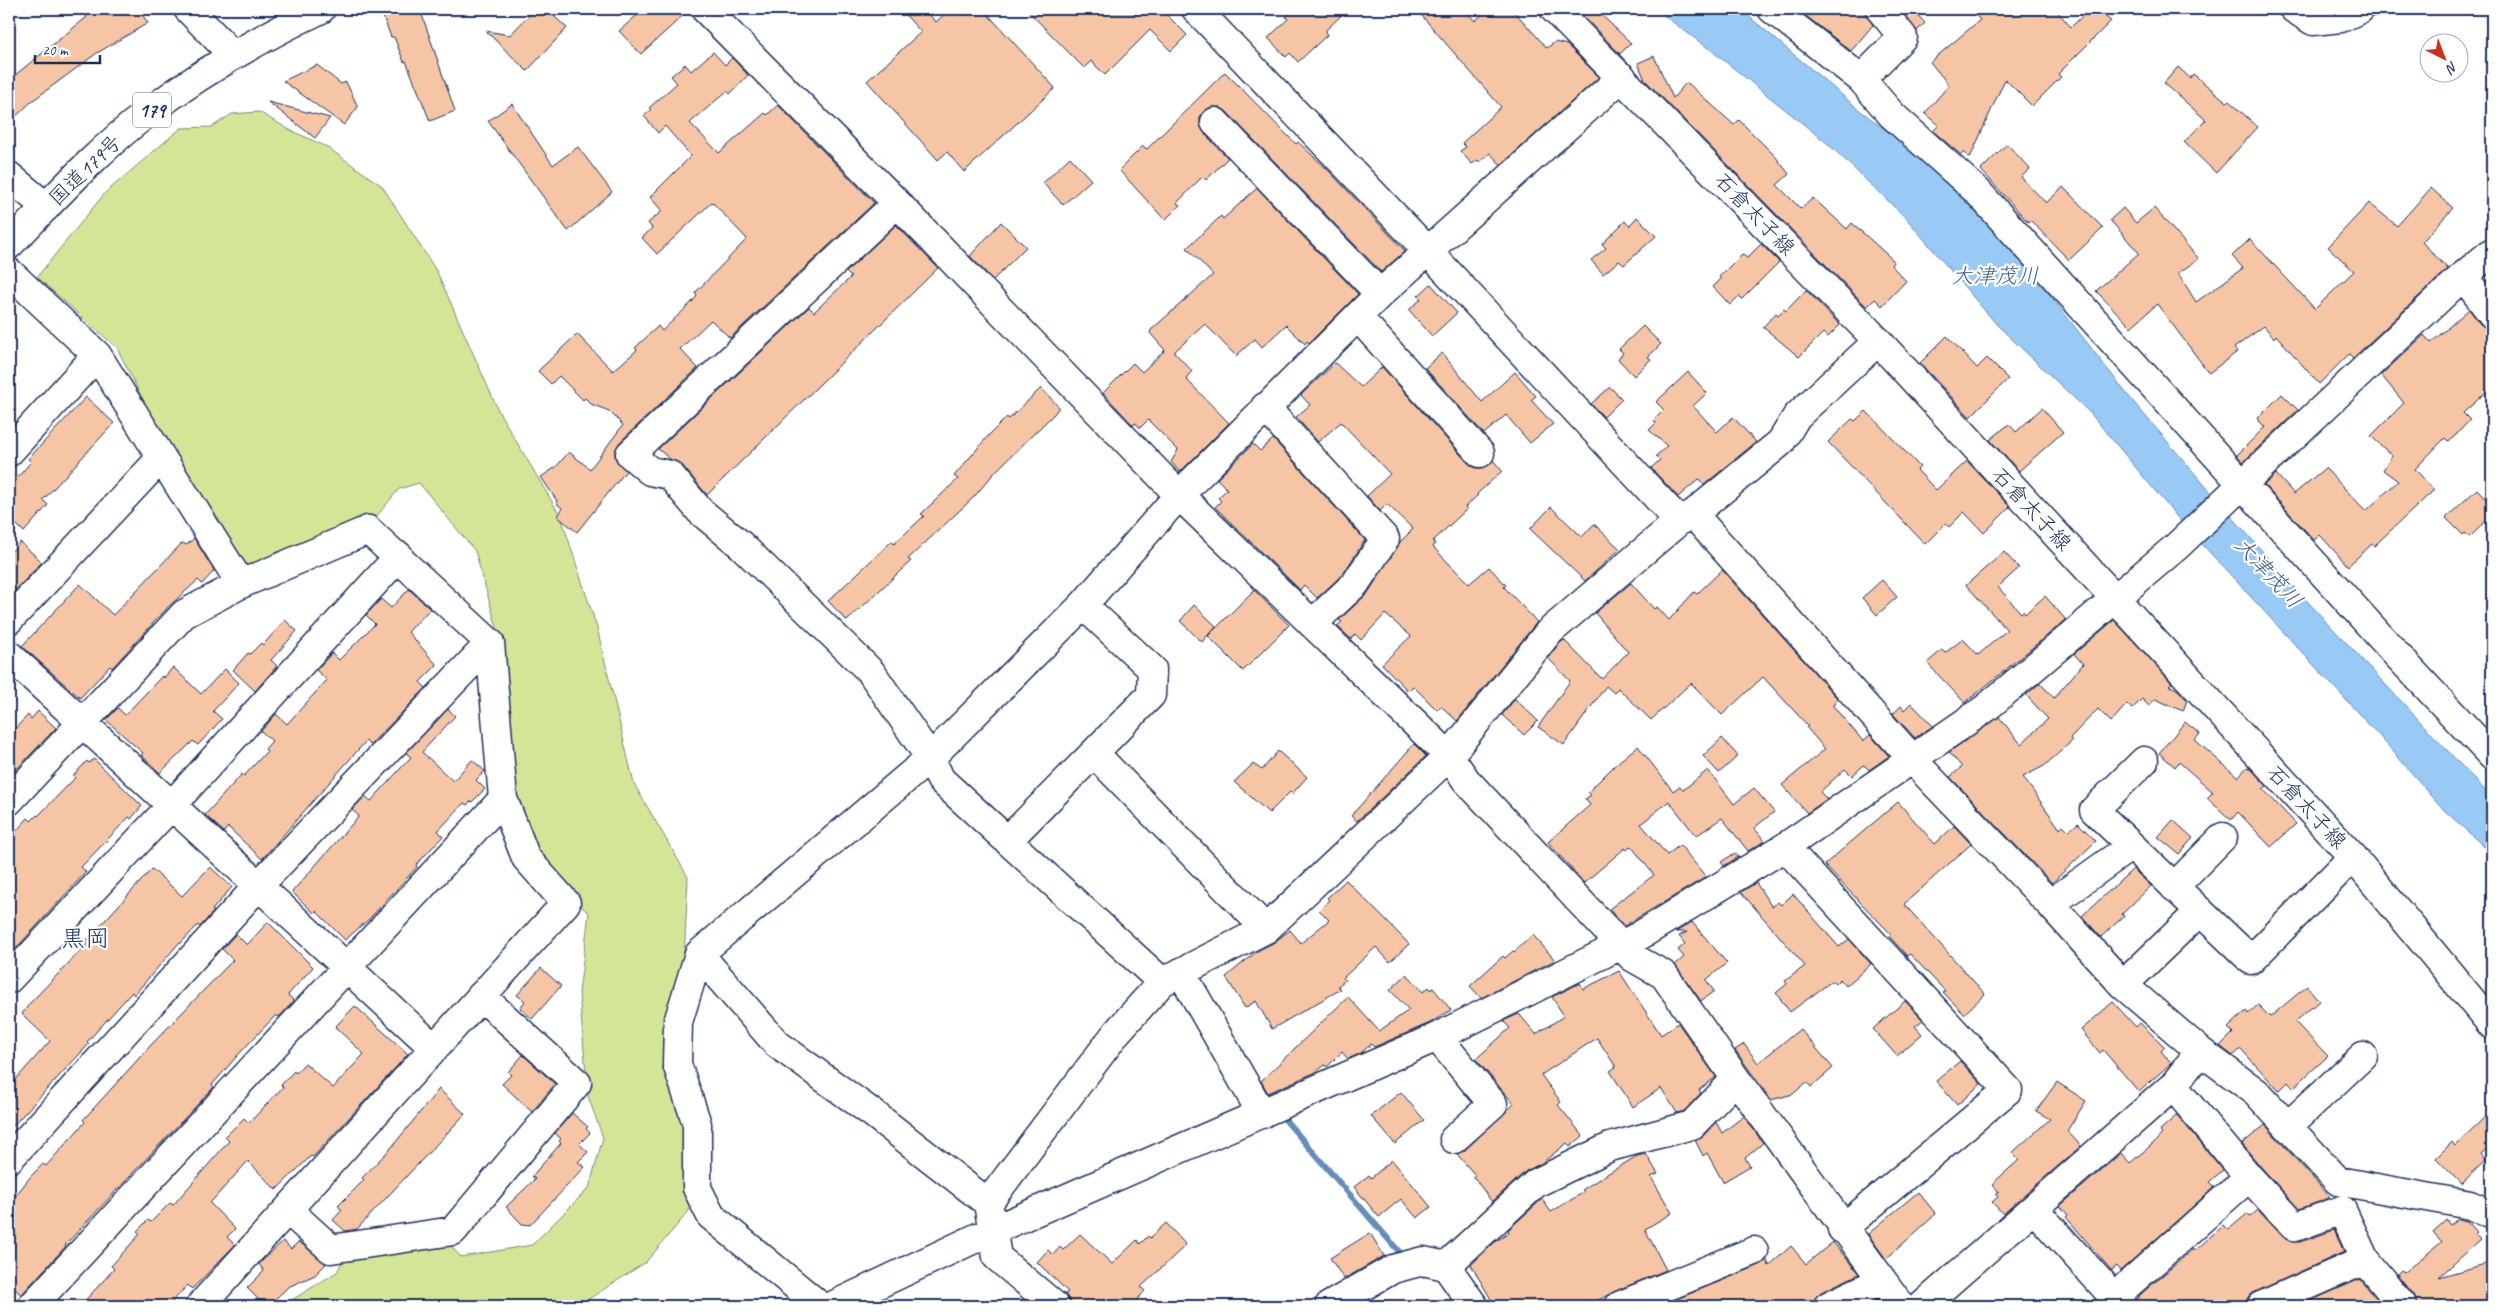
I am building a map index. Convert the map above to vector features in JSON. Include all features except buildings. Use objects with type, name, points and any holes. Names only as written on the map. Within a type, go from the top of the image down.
[{"type":"main road","points":[[188,9],[233,55]]},
{"type":"main road","name":"国道179号","points":[[9,244],[118,137],[146,115],[233,55],[321,9]]},
{"type":"main road","points":[[705,9],[897,203],[1179,495],[1449,756],[1466,780],[1630,941],[1632,957],[1664,975],[1842,1229],[1901,1306]]},
{"type":"main road","points":[[1196,9],[1686,518],[2050,904],[2123,985],[2200,1051],[2256,1092],[2338,1181],[2470,1205],[2492,1215]]},
{"type":"main road","name":"石倉太子線","points":[[1554,9],[1878,341],[2353,857],[2492,1026]]},
{"type":"main road","points":[[1772,9],[1861,79],[1892,116],[1977,191],[2242,487],[2492,756]]},
{"type":"main road","points":[[1861,79],[1902,37],[1880,9]]},
{"type":"main road","points":[[2294,9],[2313,21],[2341,18],[2360,9]]},
{"type":"main road","points":[[820,1306],[711,1216],[697,1188],[697,1124],[677,1064],[678,1022],[699,954],[930,758],[1083,605],[1179,495],[1265,407],[1427,250],[1622,77]]},
{"type":"main road","points":[[1215,122],[1380,294]]},
{"type":"main road","points":[[9,176],[46,207]]},
{"type":"main road","points":[[897,203],[630,454],[650,471],[670,475],[700,511],[741,545],[871,672],[930,758],[941,780],[1008,840],[1171,977],[1262,1114]]},
{"type":"main road","points":[[832,1306],[991,1232],[1437,1037],[1630,941],[1785,847],[1986,708],[2176,547],[2242,487],[2463,276],[2492,252]]},
{"type":"main road","points":[[9,272],[97,355],[241,584]]},
{"type":"main road","points":[[2463,276],[2492,314]]},
{"type":"main road","points":[[1358,317],[1480,453]]},
{"type":"main road","points":[[1055,1306],[997,1257],[991,1232],[988,1203],[1116,1032],[1171,977],[1266,929],[1449,756],[1548,633],[1781,442],[1797,416],[1878,341]]},
{"type":"main road","points":[[9,452],[97,355]]},
{"type":"main road","points":[[1265,407],[1385,538],[1355,584],[1312,624]]},
{"type":"main road","points":[[9,620],[161,458]]},
{"type":"main road","points":[[9,801],[184,614],[241,584],[368,530],[399,556],[490,643],[504,799],[526,858],[566,903],[289,1211],[200,1306]]},
{"type":"main road","points":[[9,979],[171,806],[399,556]]},
{"type":"main road","points":[[1008,840],[1151,695],[1152,669],[1083,605]]},
{"type":"main road","points":[[9,1159],[259,885],[490,643]]},
{"type":"main road","points":[[9,655],[434,1048]]},
{"type":"main road","points":[[1094,753],[1266,929]]},
{"type":"main road","points":[[2144,761],[2094,810],[2251,960],[2353,857]]},
{"type":"main road","points":[[32,1306],[504,799]]},
{"type":"main road","points":[[2174,887],[2223,837]]},
{"type":"main road","points":[[2050,904],[2131,846]]},
{"type":"main road","points":[[1785,847],[2008,1090],[1842,1229]]},
{"type":"main road","points":[[2123,985],[2200,911]]},
{"type":"main road","points":[[699,954],[777,1044],[875,1114],[988,1203]]},
{"type":"main road","points":[[289,1211],[331,1249],[453,1231],[577,1082],[481,996]]},
{"type":"main road","points":[[1437,1037],[1493,1104],[1454,1139]]},
{"type":"main road","points":[[1922,1306],[2174,1086],[2200,1051]]},
{"type":"main road","points":[[2288,1126],[2363,1056]]},
{"type":"main road","points":[[1446,1266],[1536,1183],[1610,1147],[1692,1126],[1736,1079]]},
{"type":"main road","points":[[2174,1086],[2249,1177],[2295,1227],[2342,1210],[2365,1260],[2403,1306]]},
{"type":"main road","points":[[2034,1209],[2118,1302],[2249,1177]]},
{"type":"main road","points":[[1619,1306],[1754,1251]]},
{"type":"main road","points":[[2261,1306],[2365,1260]]},
{"type":"main road","points":[[1329,1306],[1393,1269],[1423,1261],[1446,1266],[1474,1306]]},
{"type":"main road","points":[[1828,1306],[1881,1281]]},
{"type":"green space","points":[[259,112],[288,129],[327,147],[382,186],[437,272],[499,412],[561,517],[597,628],[634,784],[688,877],[684,960],[692,1182],[689,1211],[646,1262],[578,1306],[282,1306],[337,1272],[344,1258],[447,1242],[461,1257],[532,1245],[589,1188],[603,1138],[588,1096],[579,993],[589,913],[568,896],[535,858],[512,796],[499,635],[475,551],[419,483],[399,489],[376,517],[248,571],[149,412],[117,348],[37,277],[105,193],[181,128],[212,127],[232,114]]},
{"type":"water","name":"大津茂川","points":[[1655,9],[1740,9],[1862,112],[1915,152],[2019,255],[2130,398],[2227,511],[2293,586],[2492,798],[2492,854],[2444,810],[2383,740],[2177,517],[2090,413],[1997,325],[1906,218],[1827,143],[1712,51]]},
{"type":"waterway","points":[[2272,9],[2289,18]]},
{"type":"waterway","points":[[2365,18],[2384,9]]},
{"type":"waterway","points":[[2480,9],[2492,14]]},
{"type":"waterway","points":[[1281,1115],[1402,1255]]},
{"type":"district","name":"黒岡","points":[[85,938]]}]
